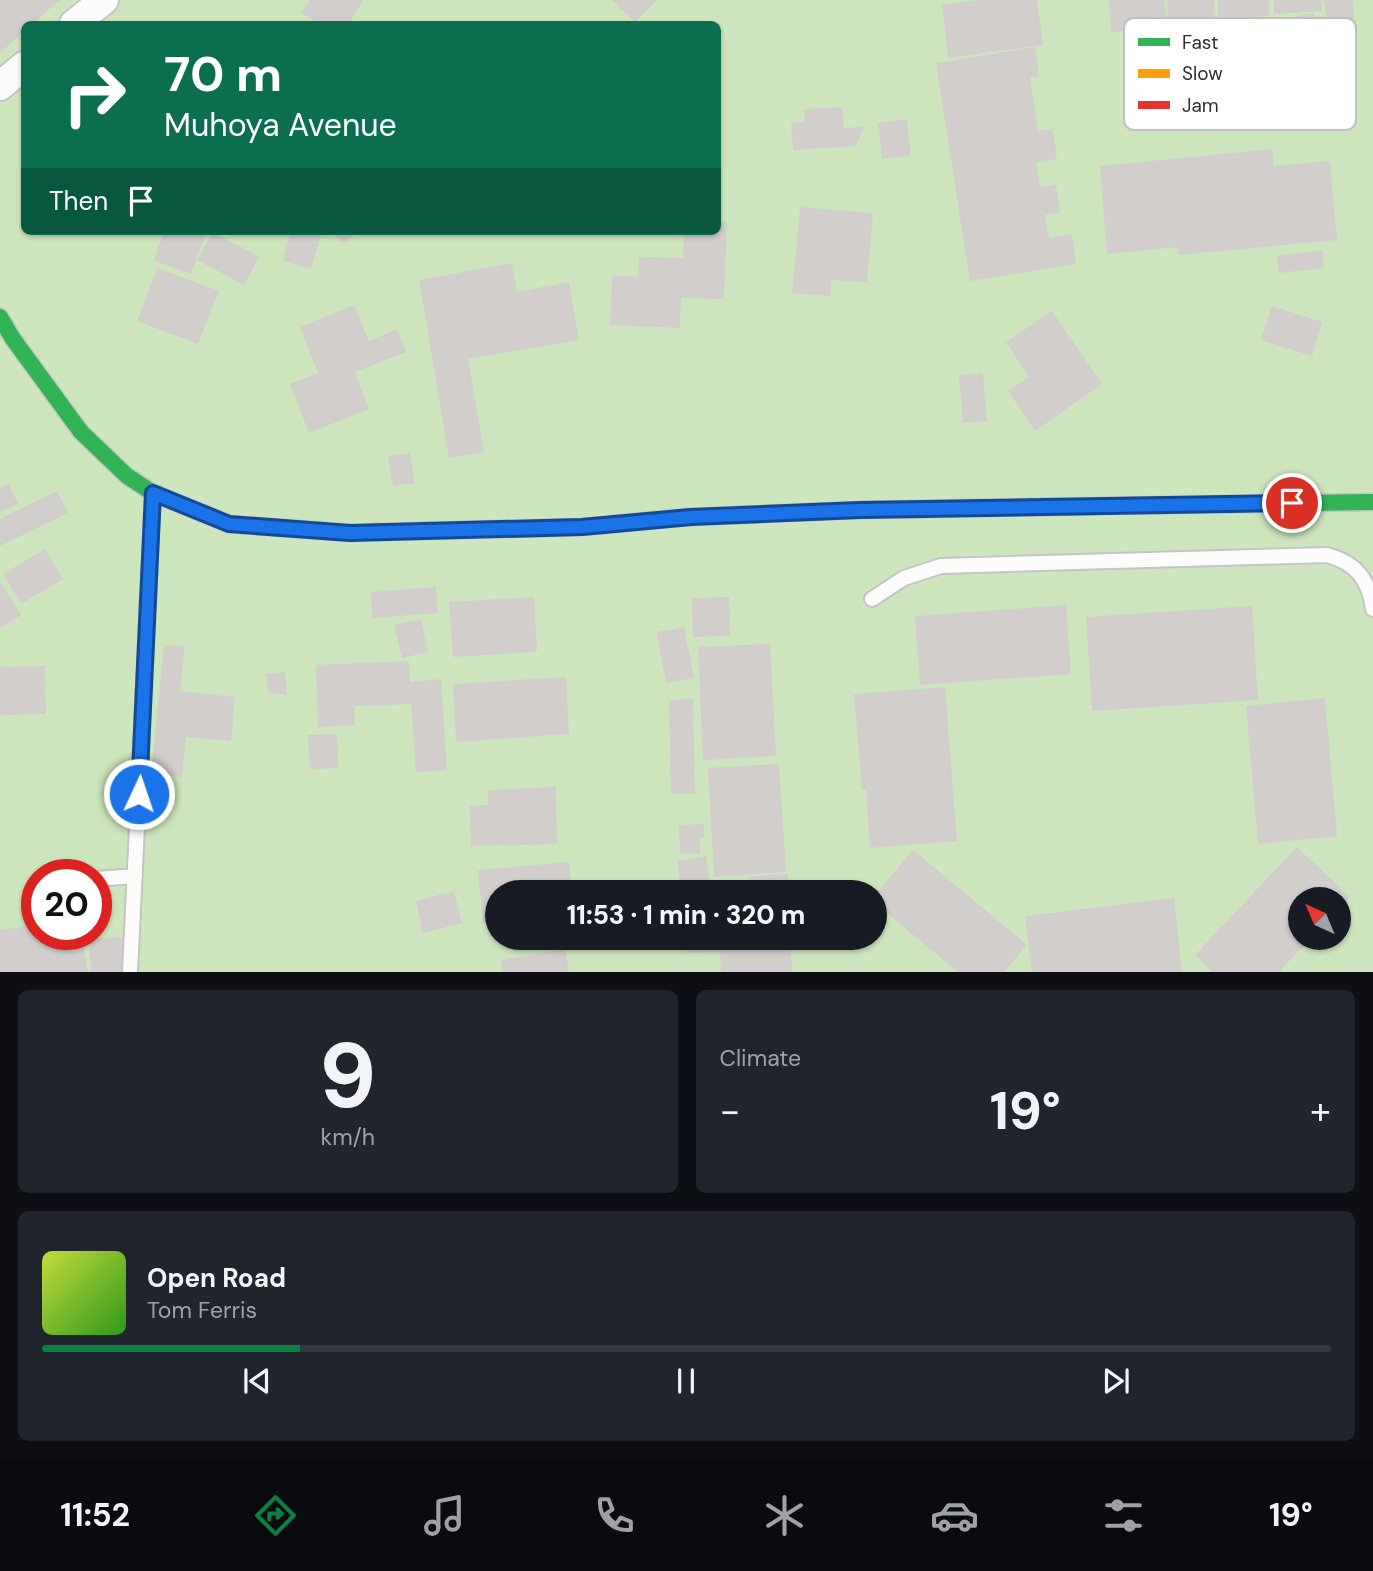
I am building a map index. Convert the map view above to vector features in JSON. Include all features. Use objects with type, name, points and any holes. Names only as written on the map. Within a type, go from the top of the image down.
[{"type":"street","points":[[78,21],[104,0]]},
{"type":"street","points":[[0,86],[21,68]]},
{"type":"street","points":[[0,317],[81,432],[127,476],[153,493],[229,524],[350,533],[522,529],[691,517],[860,510],[1373,502]]},
{"type":"lane","points":[[130,972],[153,493]]},
{"type":"lane","points":[[872,600],[904,578],[941,566],[1327,555],[1345,560],[1359,574],[1371,590],[1373,609]]},
{"type":"lane","points":[[112,878],[135,876]]},
{"type":"green space","points":[[0,0],[1373,0],[1373,972],[0,972]]},
{"type":"building","points":[[0,0],[60,0],[36,21],[21,21],[21,34],[0,53]]},
{"type":"building","points":[[310,0],[363,0],[351,21],[315,21],[301,13]]},
{"type":"building","points":[[612,0],[657,0],[636,21]]},
{"type":"building","points":[[977,0],[1037,0],[1043,45],[948,58],[942,5]]},
{"type":"building","points":[[1109,0],[1165,0],[1166,18],[1124,18],[1124,31],[1111,32]]},
{"type":"building","points":[[1167,0],[1214,0],[1215,18],[1168,18]]},
{"type":"building","points":[[1218,0],[1269,0],[1269,16],[1218,18]]},
{"type":"building","points":[[1274,0],[1321,0],[1322,11],[1274,14]]},
{"type":"building","points":[[1324,0],[1353,0],[1354,18],[1327,18]]},
{"type":"building","points":[[1313,13],[1314,18],[1289,18]]},
{"type":"building","points":[[1035,47],[1039,76],[1030,78],[1038,131],[1053,129],[1057,159],[1036,162],[1040,187],[1056,184],[1060,213],[1045,215],[1049,238],[1072,234],[1076,264],[970,281],[936,63]]},
{"type":"building","points":[[842,107],[844,128],[864,127],[856,146],[793,150],[791,123],[805,122],[804,109]]},
{"type":"building","points":[[907,119],[911,156],[882,159],[878,123]]},
{"type":"building","points":[[1272,149],[1274,166],[1330,161],[1337,240],[1179,255],[1178,247],[1107,254],[1100,166]]},
{"type":"building","points":[[800,207],[873,213],[867,282],[831,280],[830,296],[792,293]]},
{"type":"building","points":[[721,221],[727,222],[724,299],[681,298],[680,328],[610,325],[612,276],[638,277],[639,257],[683,258],[684,235],[721,235]]},
{"type":"building","points":[[163,235],[205,236],[191,274],[154,261]]},
{"type":"building","points":[[211,235],[219,235],[259,257],[244,285],[197,260]]},
{"type":"building","points":[[290,235],[321,235],[311,269],[283,261]]},
{"type":"building","points":[[335,235],[353,235],[344,244]]},
{"type":"building","points":[[1322,250],[1324,268],[1279,273],[1277,256]]},
{"type":"building","points":[[512,263],[517,292],[569,282],[579,340],[468,359],[484,452],[449,458],[419,280]]},
{"type":"building","points":[[157,268],[219,291],[198,344],[137,321]]},
{"type":"building","points":[[354,305],[369,341],[397,329],[406,352],[355,372],[369,409],[309,433],[290,384],[318,373],[300,327]]},
{"type":"building","points":[[1272,306],[1322,322],[1312,356],[1261,340]]},
{"type":"building","points":[[1052,311],[1102,384],[1035,431],[1008,391],[1029,377],[1006,342]]},
{"type":"building","points":[[983,373],[987,421],[963,423],[959,375]]},
{"type":"building","points":[[410,453],[415,483],[393,486],[388,456]]},
{"type":"building","points":[[9,484],[18,504],[0,512],[0,488]]},
{"type":"building","points":[[57,491],[68,513],[0,546],[0,519]]},
{"type":"building","points":[[45,549],[63,579],[21,604],[3,574]]},
{"type":"building","points":[[0,581],[21,615],[0,628]]},
{"type":"building","points":[[436,587],[438,613],[372,618],[371,592]]},
{"type":"building","points":[[534,597],[537,652],[453,657],[449,602]]},
{"type":"building","points":[[729,597],[730,636],[693,637],[692,598]]},
{"type":"building","points":[[1066,605],[1071,674],[920,685],[915,616]]},
{"type":"building","points":[[1252,606],[1258,700],[1092,711],[1086,617]]},
{"type":"building","points":[[421,619],[428,652],[402,658],[394,625]]},
{"type":"building","points":[[684,627],[694,678],[666,683],[657,632]]},
{"type":"building","points":[[770,644],[776,756],[703,760],[698,647]]},
{"type":"building","points":[[164,645],[185,646],[180,691],[235,697],[231,741],[186,737],[182,777],[151,774]]},
{"type":"building","points":[[409,661],[410,682],[441,679],[447,770],[416,772],[411,704],[354,706],[355,725],[318,727],[316,665]]},
{"type":"building","points":[[45,666],[46,714],[0,715],[0,667]]},
{"type":"building","points":[[285,672],[287,696],[268,692],[266,674]]},
{"type":"building","points":[[566,677],[569,734],[456,742],[453,684]]},
{"type":"building","points":[[945,687],[957,841],[870,848],[854,694]]},
{"type":"building","points":[[1325,698],[1337,836],[1258,844],[1246,706]]},
{"type":"building","points":[[693,699],[695,794],[671,794],[669,700]]},
{"type":"building","points":[[337,734],[338,768],[310,769],[308,735]]},
{"type":"building","points":[[779,764],[786,872],[714,877],[708,768]]},
{"type":"building","points":[[556,787],[557,844],[471,846],[470,806],[488,805],[488,790]]},
{"type":"building","points":[[704,824],[704,837],[700,837],[700,853],[680,853],[679,825]]},
{"type":"building","points":[[1297,847],[1339,887],[1288,887],[1288,950],[1300,950],[1279,972],[1212,972],[1195,955]]},
{"type":"building","points":[[913,850],[1027,945],[1004,972],[958,972],[887,913],[887,881]]},
{"type":"building","points":[[706,856],[709,880],[680,880],[677,861]]},
{"type":"building","points":[[569,862],[571,880],[485,880],[483,923],[478,870]]},
{"type":"building","points":[[788,874],[788,880],[749,880],[749,876]]},
{"type":"building","points":[[454,891],[462,923],[423,933],[416,901]]},
{"type":"building","points":[[1174,898],[1182,972],[1032,972],[1025,916]]},
{"type":"building","points":[[21,927],[21,950],[84,950],[88,972],[0,972],[0,930]]},
{"type":"building","points":[[123,937],[125,972],[91,972],[90,950],[112,950],[112,938]]},
{"type":"building","points":[[565,950],[569,972],[503,972],[501,960]]},
{"type":"building","points":[[687,950],[791,950],[792,972],[721,972],[720,952],[687,953]]},
{"type":"traffic: fast","points":[[0,317],[81,432],[127,476],[153,493],[229,524],[350,533],[377,532]]},
{"type":"traffic: fast","points":[[1030,507],[1373,502]]},
{"type":"traffic: slow","points":[[687,517],[1030,507]]},
{"type":"traffic: jam","points":[[377,532],[582,527],[687,517]]},
{"type":"route","points":[[139,794],[153,493],[229,524],[350,533],[582,527],[691,517],[860,510],[1292,503]]}]
